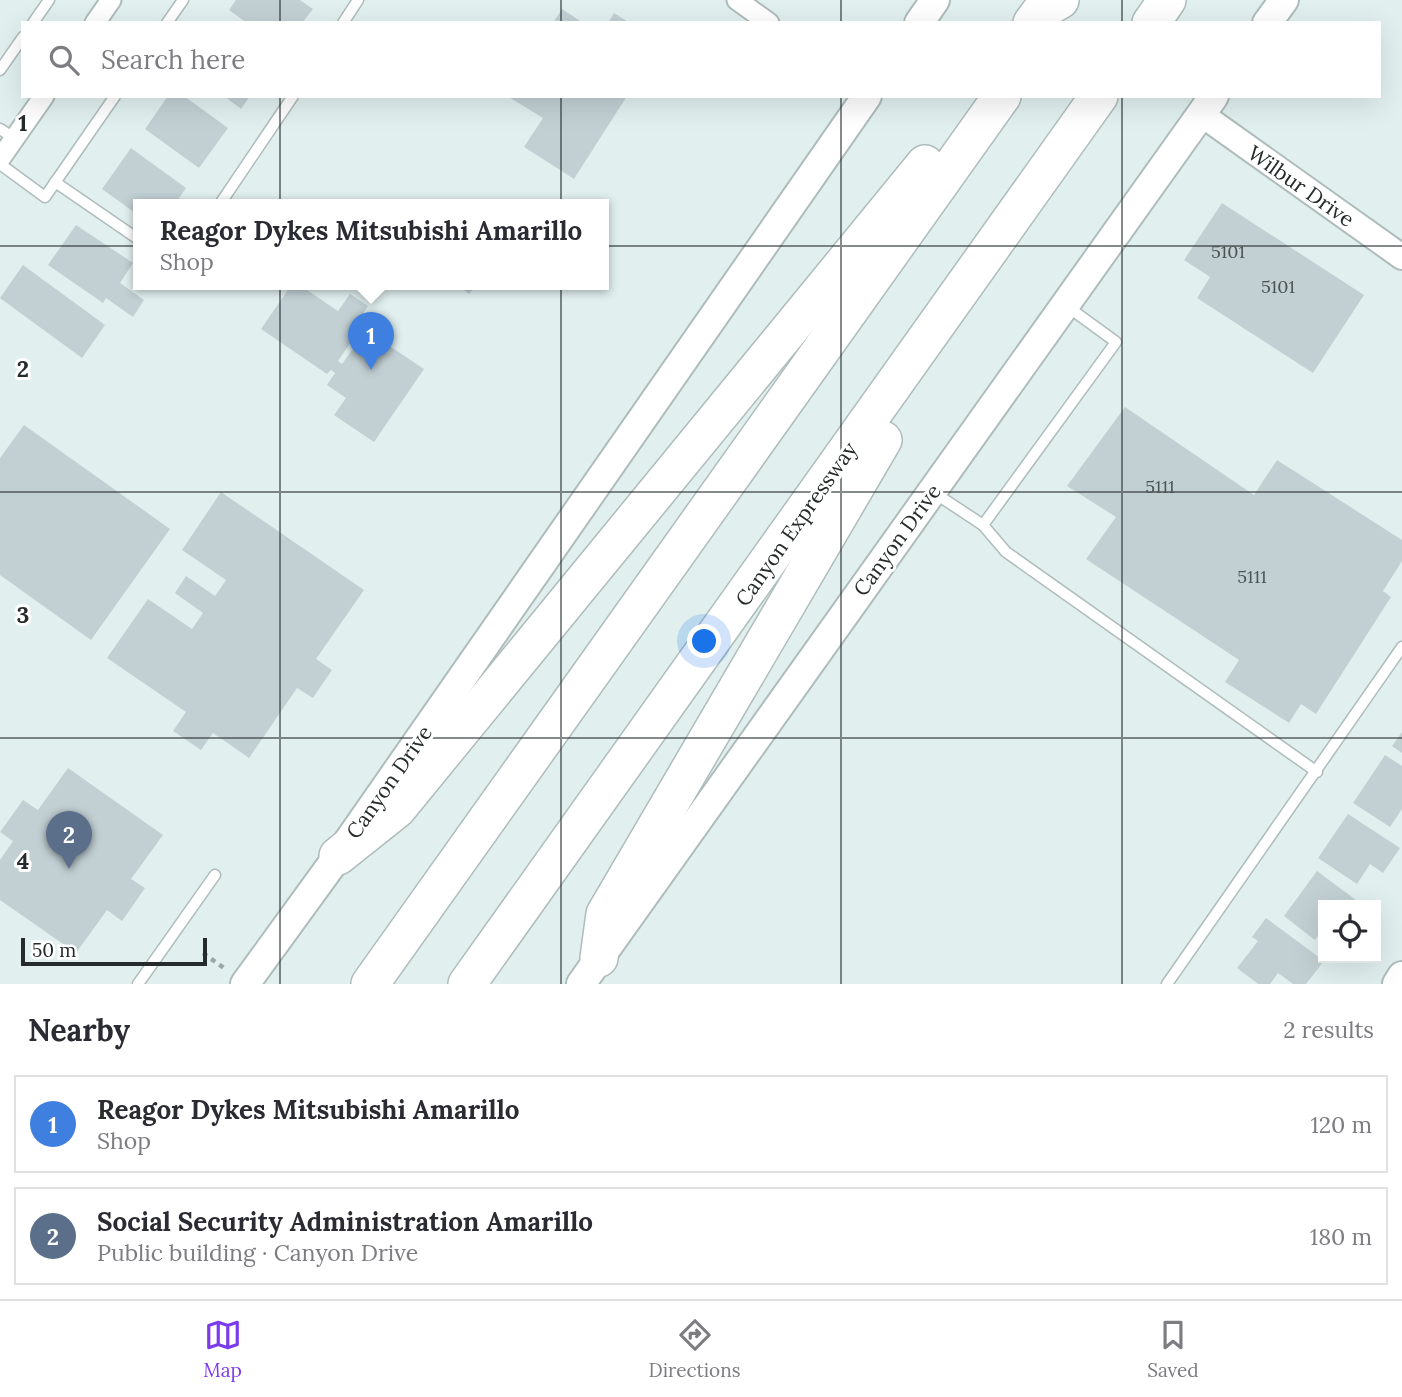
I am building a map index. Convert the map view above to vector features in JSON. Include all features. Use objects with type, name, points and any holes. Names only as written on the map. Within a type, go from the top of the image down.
[{"type":"highway","points":[[1034,21],[1041,11],[1060,0]]},
{"type":"highway","points":[[1056,21],[1071,0]]},
{"type":"highway","points":[[1152,21],[1167,0]]},
{"type":"highway","points":[[338,856],[397,809],[898,199],[974,98]]},
{"type":"highway","points":[[370,984],[1001,98]]},
{"type":"highway","name":"Canyon Expressway","points":[[467,984],[1098,98]]},
{"type":"highway","points":[[590,971],[605,914],[892,423],[918,351]]},
{"type":"main road","points":[[920,21],[935,0]]},
{"type":"main road","points":[[1268,21],[1284,0]]},
{"type":"main road","name":"Canyon Drive","points":[[234,976],[338,856],[866,98]]},
{"type":"main road","name":"Canyon Drive","points":[[590,971],[1207,105]]},
{"type":"main road","points":[[1396,984],[1402,976]]},
{"type":"street","points":[[96,21],[111,0]]},
{"type":"street","points":[[737,0],[766,21]]},
{"type":"street","points":[[0,159],[7,134],[42,98]]},
{"type":"street","name":"Wilbur Drive","points":[[1207,105],[1402,257]]},
{"type":"lane","points":[[34,21],[49,0]]},
{"type":"lane","points":[[168,21],[183,0]]},
{"type":"lane","points":[[344,21],[358,0]]},
{"type":"lane","points":[[0,70],[21,40]]},
{"type":"lane","points":[[0,164],[44,197],[114,98]]},
{"type":"lane","points":[[223,199],[292,98]]},
{"type":"lane","points":[[55,182],[133,236]]},
{"type":"lane","points":[[983,525],[1116,342],[1064,305]]},
{"type":"lane","points":[[932,491],[983,525],[1006,552],[1317,772]]},
{"type":"lane","points":[[1167,984],[1402,647]]},
{"type":"lane","points":[[138,984],[215,875]]},
{"type":"path","points":[[203,953],[234,976]]},
{"type":"building","points":[[236,0],[300,0],[313,9],[304,21],[244,21],[229,10]]},
{"type":"building","points":[[562,9],[580,21],[554,21]]},
{"type":"building","points":[[614,13],[627,21],[609,21]]},
{"type":"building","points":[[167,98],[187,98],[228,128],[199,168],[145,129]]},
{"type":"building","points":[[227,98],[249,98],[241,109]]},
{"type":"building","points":[[510,98],[626,98],[574,179],[524,147],[543,118]]},
{"type":"building","points":[[131,148],[186,188],[178,199],[133,199],[133,211],[102,189]]},
{"type":"building","points":[[1222,203],[1364,295],[1313,373],[1197,298],[1210,277],[1184,260]]},
{"type":"building","points":[[76,225],[133,263],[120,283],[144,300],[133,317],[106,298],[103,303],[48,265]]},
{"type":"building","points":[[23,265],[105,325],[82,358],[0,298]]},
{"type":"building","points":[[288,290],[307,290],[338,311],[350,294],[368,306],[356,324],[361,327],[338,361],[342,364],[355,346],[374,359],[385,343],[424,369],[374,442],[334,415],[346,398],[327,385],[335,373],[331,370],[327,374],[261,329]]},
{"type":"building","points":[[1125,407],[1254,495],[1277,460],[1402,540],[1402,561],[1383,591],[1391,597],[1316,714],[1301,704],[1289,723],[1225,682],[1239,660],[1086,559],[1116,517],[1067,486]]},
{"type":"building","points":[[24,425],[170,529],[91,640],[0,575],[0,458]]},
{"type":"building","points":[[221,492],[364,590],[316,659],[332,670],[313,698],[297,688],[249,758],[213,733],[201,750],[173,731],[186,712],[107,658],[148,599],[192,629],[203,613],[175,593],[186,576],[215,596],[226,580],[182,550]]},
{"type":"building","points":[[1402,732],[1402,753],[1392,746]]},
{"type":"building","points":[[1385,755],[1402,766],[1402,809],[1390,827],[1353,803]]},
{"type":"building","points":[[68,768],[163,835],[131,879],[145,888],[122,921],[107,910],[76,953],[0,900],[0,860],[13,841],[0,832],[23,800],[38,810]]},
{"type":"building","points":[[1348,814],[1400,848],[1383,873],[1370,864],[1357,884],[1318,858]]},
{"type":"building","points":[[1317,871],[1356,900],[1318,900],[1318,936],[1315,940],[1284,916]]},
{"type":"building","points":[[1266,918],[1318,957],[1318,963],[1322,963],[1306,984],[1293,984],[1278,973],[1270,984],[1258,984],[1237,968],[1258,941],[1252,937]]},
{"type":"place","name":"Reagor Dykes Mitsubishi Amarillo","points":[[371,370]]},
{"type":"place","name":"Social Security Administration Amarillo","points":[[69,869]]}]
